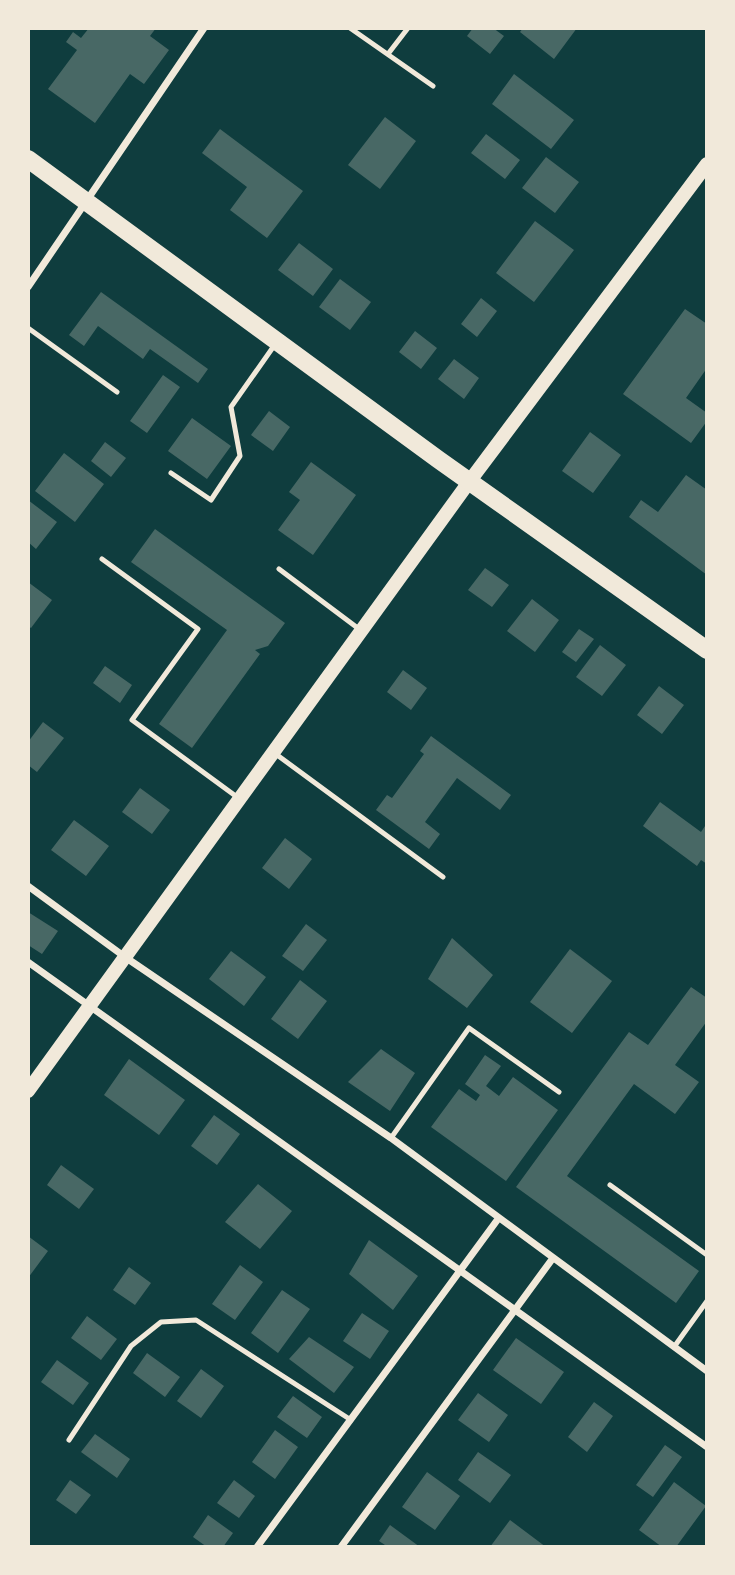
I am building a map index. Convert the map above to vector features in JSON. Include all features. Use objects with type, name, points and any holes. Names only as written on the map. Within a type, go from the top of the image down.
[{"type":"main road","points":[[28,159],[469,482],[707,650]]},
{"type":"main road","points":[[28,1091],[469,482],[707,164]]},
{"type":"street","points":[[28,287],[204,28]]},
{"type":"street","points":[[28,886],[125,957],[391,1138],[707,1371]]},
{"type":"street","points":[[28,962],[707,1447]]},
{"type":"street","points":[[257,1547],[498,1219]]},
{"type":"street","points":[[341,1547],[553,1258]]},
{"type":"lane","points":[[350,28],[433,86]]},
{"type":"lane","points":[[388,54],[408,28]]},
{"type":"lane","points":[[28,327],[117,392]]},
{"type":"lane","points":[[172,473],[211,500],[240,456],[232,407],[278,340]]},
{"type":"lane","points":[[102,559],[198,629],[132,719],[240,799]]},
{"type":"lane","points":[[279,569],[362,631]]},
{"type":"lane","points":[[273,752],[443,877]]},
{"type":"lane","points":[[391,1138],[468,1028],[559,1092]]},
{"type":"lane","points":[[610,1185],[707,1255]]},
{"type":"lane","points":[[674,1347],[707,1301]]},
{"type":"lane","points":[[69,1440],[131,1346],[161,1322],[196,1320],[351,1420]]},
{"type":"building","points":[[89,28],[156,28],[150,36],[169,50],[144,84],[130,74],[95,123],[48,89],[77,50],[66,42],[73,32],[81,38]]},
{"type":"building","points":[[473,28],[493,28],[504,36],[490,54],[467,36]]},
{"type":"building","points":[[523,28],[577,28],[554,59],[520,32]]},
{"type":"building","points":[[514,74],[574,120],[551,149],[492,104]]},
{"type":"building","points":[[385,117],[416,141],[380,189],[348,165]]},
{"type":"building","points":[[220,129],[303,191],[267,238],[230,210],[247,187],[202,153]]},
{"type":"building","points":[[486,134],[520,160],[505,179],[471,153]]},
{"type":"building","points":[[546,157],[579,182],[555,213],[522,188]]},
{"type":"building","points":[[535,221],[574,250],[534,302],[496,273]]},
{"type":"building","points":[[299,243],[333,269],[313,296],[278,270]]},
{"type":"building","points":[[340,279],[371,302],[350,330],[319,307]]},
{"type":"building","points":[[101,292],[208,369],[198,383],[150,349],[143,359],[98,326],[84,346],[69,335]]},
{"type":"building","points":[[481,298],[497,311],[477,337],[461,324]]},
{"type":"building","points":[[685,309],[707,324],[707,368],[686,398],[707,413],[707,421],[691,443],[623,394]]},
{"type":"building","points":[[415,331],[437,348],[421,369],[399,352]]},
{"type":"building","points":[[454,359],[479,378],[464,399],[438,379]]},
{"type":"building","points":[[163,375],[180,387],[147,433],[130,421]]},
{"type":"building","points":[[269,411],[290,427],[273,451],[251,435]]},
{"type":"building","points":[[192,418],[231,446],[207,479],[168,451]]},
{"type":"building","points":[[590,432],[621,455],[593,493],[562,471]]},
{"type":"building","points":[[105,442],[126,458],[111,477],[91,461]]},
{"type":"building","points":[[64,453],[104,484],[75,522],[35,491]]},
{"type":"building","points":[[311,462],[356,495],[313,555],[278,530],[300,500],[289,492]]},
{"type":"building","points":[[686,475],[707,490],[707,575],[629,517],[641,500],[658,512]]},
{"type":"building","points":[[28,500],[57,522],[36,549],[28,542]]},
{"type":"building","points":[[155,529],[285,623],[268,646],[255,650],[260,654],[192,748],[159,724],[227,630],[131,562]]},
{"type":"building","points":[[485,568],[509,585],[492,607],[468,590]]},
{"type":"building","points":[[28,582],[52,600],[31,628],[28,626]]},
{"type":"building","points":[[532,599],[559,620],[535,652],[507,631]]},
{"type":"building","points":[[579,629],[594,639],[576,662],[562,652]]},
{"type":"building","points":[[600,645],[626,665],[602,696],[576,677]]},
{"type":"building","points":[[105,666],[132,685],[120,703],[93,683]]},
{"type":"building","points":[[403,670],[427,688],[411,710],[387,692]]},
{"type":"building","points":[[659,686],[684,705],[662,734],[637,715]]},
{"type":"building","points":[[43,722],[64,738],[37,772],[28,765],[28,742]]},
{"type":"building","points":[[431,736],[511,795],[500,810],[457,778],[425,822],[440,834],[429,849],[376,810],[387,795],[392,798],[424,754],[420,751]]},
{"type":"building","points":[[140,788],[170,810],[152,834],[122,812]]},
{"type":"building","points":[[660,802],[701,832],[707,823],[707,864],[701,860],[697,866],[643,826]]},
{"type":"building","points":[[74,820],[109,846],[86,876],[51,850]]},
{"type":"building","points":[[285,838],[312,859],[289,889],[262,868]]},
{"type":"building","points":[[28,912],[58,931],[42,954],[28,945]]},
{"type":"building","points":[[306,924],[327,940],[303,971],[282,956]]},
{"type":"building","points":[[452,938],[493,975],[467,1008],[428,979]]},
{"type":"building","points":[[570,949],[612,981],[572,1033],[530,1002]]},
{"type":"building","points":[[231,951],[266,977],[244,1006],[209,979]]},
{"type":"building","points":[[300,980],[327,1001],[298,1039],[271,1019]]},
{"type":"building","points":[[691,987],[707,998],[707,1021],[675,1065],[699,1082],[675,1114],[634,1084],[567,1176],[699,1271],[676,1303],[516,1187],[629,1032],[648,1045]]},
{"type":"building","points":[[381,1049],[415,1073],[390,1111],[348,1082]]},
{"type":"building","points":[[485,1055],[501,1066],[486,1086],[499,1096],[513,1077],[558,1110],[506,1181],[431,1127],[459,1089],[476,1101],[480,1095],[465,1084]]},
{"type":"building","points":[[129,1059],[185,1100],[159,1135],[104,1095]]},
{"type":"building","points":[[214,1115],[240,1134],[217,1165],[191,1146]]},
{"type":"building","points":[[61,1165],[94,1189],[79,1209],[47,1185]]},
{"type":"building","points":[[258,1184],[292,1211],[260,1249],[225,1222]]},
{"type":"building","points":[[28,1236],[48,1251],[28,1278]]},
{"type":"building","points":[[369,1240],[418,1276],[393,1310],[349,1274]]},
{"type":"building","points":[[240,1265],[263,1282],[235,1320],[212,1304]]},
{"type":"building","points":[[129,1267],[151,1283],[135,1305],[113,1290]]},
{"type":"building","points":[[282,1290],[310,1309],[278,1353],[251,1333]]},
{"type":"building","points":[[362,1313],[389,1331],[370,1359],[343,1341]]},
{"type":"building","points":[[87,1316],[117,1339],[101,1360],[71,1338]]},
{"type":"building","points":[[309,1337],[354,1367],[334,1393],[289,1359]]},
{"type":"building","points":[[516,1338],[564,1372],[541,1404],[493,1370]]},
{"type":"building","points":[[147,1353],[180,1377],[165,1397],[133,1373]]},
{"type":"building","points":[[57,1360],[89,1383],[73,1405],[41,1382]]},
{"type":"building","points":[[201,1369],[224,1386],[201,1418],[177,1401]]},
{"type":"building","points":[[478,1393],[508,1415],[489,1442],[458,1420]]},
{"type":"building","points":[[293,1396],[322,1417],[307,1438],[277,1417]]},
{"type":"building","points":[[594,1402],[613,1416],[587,1452],[568,1437]]},
{"type":"building","points":[[275,1430],[298,1447],[275,1479],[252,1462]]},
{"type":"building","points":[[95,1434],[130,1459],[117,1478],[81,1452]]},
{"type":"building","points":[[665,1445],[682,1457],[653,1497],[636,1485]]},
{"type":"building","points":[[478,1452],[511,1475],[490,1503],[458,1480]]},
{"type":"building","points":[[427,1472],[460,1496],[435,1530],[402,1507]]},
{"type":"building","points":[[70,1480],[91,1495],[76,1514],[56,1500]]},
{"type":"building","points":[[234,1480],[255,1496],[239,1518],[217,1503]]},
{"type":"building","points":[[674,1482],[706,1506],[676,1547],[662,1547],[639,1530]]},
{"type":"building","points":[[208,1515],[233,1533],[223,1547],[207,1547],[193,1537]]},
{"type":"building","points":[[510,1520],[546,1547],[490,1547]]},
{"type":"building","points":[[390,1525],[420,1547],[388,1547],[379,1541]]}]
